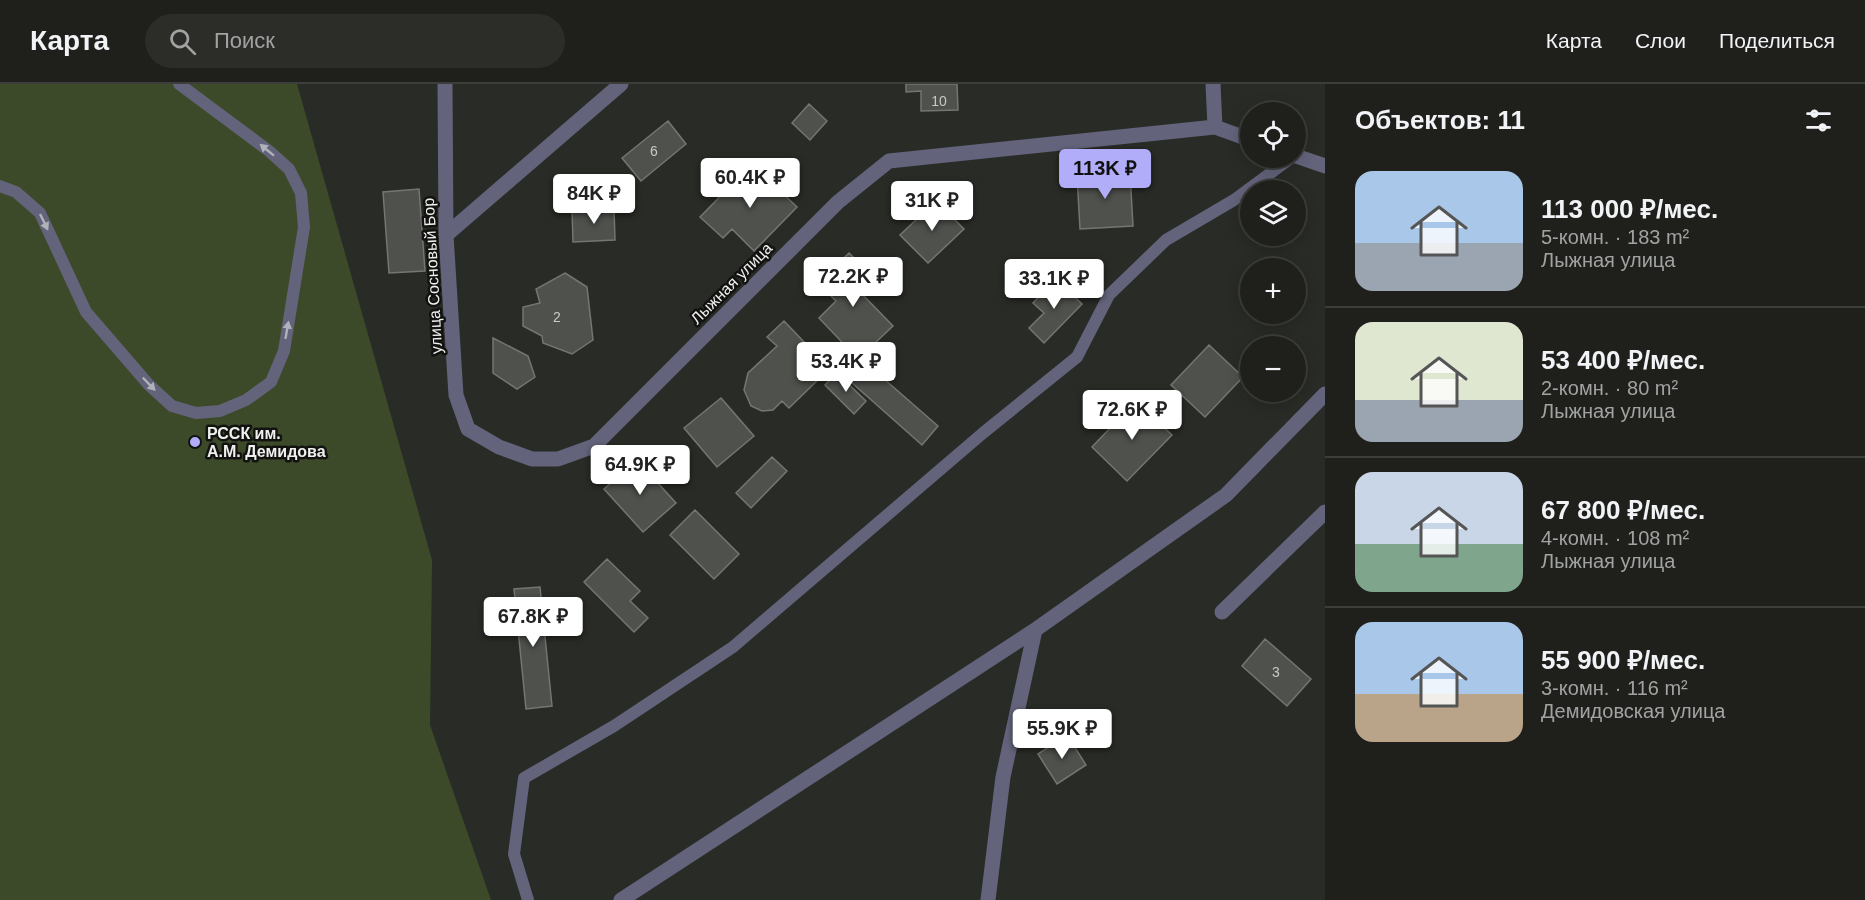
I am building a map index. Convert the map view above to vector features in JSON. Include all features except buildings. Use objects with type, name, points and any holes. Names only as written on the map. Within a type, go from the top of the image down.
[{"type":"street","name":"улица Сосновый Бор","points":[[445,84],[446,235],[456,395],[468,429],[499,447]]},
{"type":"street","points":[[446,235],[621,84]]},
{"type":"street","points":[[1213,84],[1215,127]]},
{"type":"street","name":"Лыжная улица","points":[[499,447],[532,459],[558,459],[594,446],[838,202],[889,160],[1215,127],[1240,136]]},
{"type":"street","points":[[1306,159],[1325,166]]},
{"type":"street","points":[[621,900],[1035,630],[1226,495],[1325,394]]},
{"type":"street","points":[[1222,612],[1325,512]]},
{"type":"street","points":[[988,899],[1003,777],[1035,630]]},
{"type":"lane","points":[[0,186],[16,192],[40,213],[86,312],[149,385],[171,406],[195,413],[220,411],[246,400],[271,382],[284,351],[304,227],[301,194],[289,169],[269,151],[179,84]]},
{"type":"lane","points":[[528,900],[514,854],[525,778],[614,726],[733,647],[983,433],[1077,357],[1109,295],[1166,240],[1234,200],[1277,168]]},
{"type":"green space","name":"РССК им. А.М. Демидова","points":[[0,84],[297,84],[432,560],[430,725],[491,900],[0,900]]},
{"type":"place","name":"РССК им. А.М. Демидова","points":[[195,442]]}]
